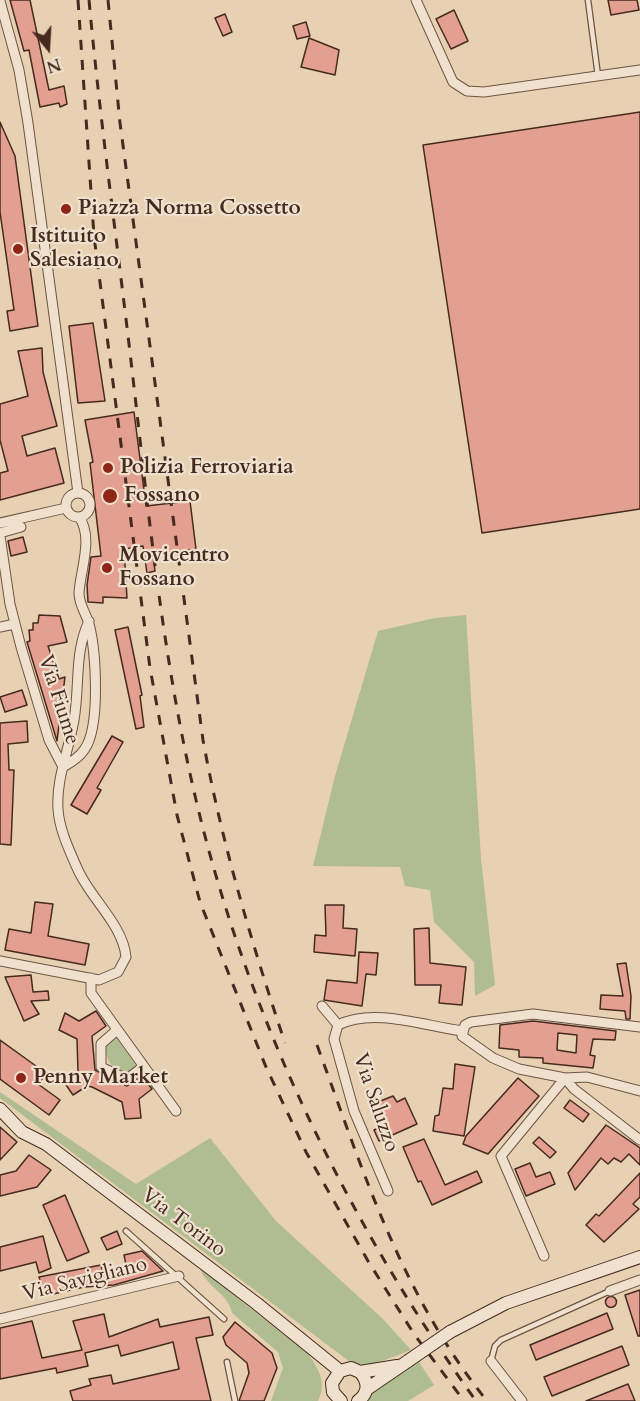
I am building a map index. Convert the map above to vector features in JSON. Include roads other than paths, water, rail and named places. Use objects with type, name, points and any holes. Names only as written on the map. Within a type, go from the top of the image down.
[{"type":"street","points":[[416,0],[453,82],[467,91],[484,92],[640,70]]},
{"type":"street","points":[[0,1],[19,70],[28,123],[78,493]]},
{"type":"street","points":[[78,493],[85,495],[90,506],[87,514],[79,517],[69,514],[66,508],[68,498],[78,493]]},
{"type":"street","points":[[0,523],[66,508]]},
{"type":"street","points":[[63,767],[85,750],[90,738],[95,697],[95,662],[88,621],[80,600],[86,539],[83,523],[79,517]]},
{"type":"street","points":[[0,535],[21,526]]},
{"type":"street","name":"Via Fiume","points":[[0,535],[15,624],[49,740],[63,767],[58,786],[58,812],[63,832],[88,892],[120,936],[125,947],[124,964],[118,972],[99,980],[91,978]]},
{"type":"street","points":[[63,767],[75,717],[80,643],[88,621]]},
{"type":"street","points":[[0,627],[15,624]]},
{"type":"street","points":[[0,961],[91,978],[91,993],[176,1111]]},
{"type":"street","points":[[322,1006],[338,1025],[353,1018],[378,1018],[464,1028]]},
{"type":"street","points":[[640,1027],[533,1014],[471,1022],[464,1028],[462,1036],[471,1044],[519,1069],[565,1077],[587,1077],[640,1091]]},
{"type":"street","name":"Via Saluzzo","points":[[338,1025],[334,1039],[354,1111],[388,1191]]},
{"type":"street","points":[[117,1030],[101,1044],[101,1067],[127,1079],[143,1067]]},
{"type":"street","points":[[565,1077],[574,1089],[640,1140]]},
{"type":"street","points":[[544,1256],[501,1156],[565,1077]]},
{"type":"street","name":"Via Torino","points":[[0,1109],[22,1132],[46,1144],[256,1303],[340,1371]]},
{"type":"street","points":[[358,1401],[367,1389],[450,1332],[506,1303],[640,1257]]},
{"type":"street","name":"Via Savigliano","points":[[0,1319],[179,1276]]},
{"type":"street","points":[[610,1291],[640,1280]]},
{"type":"street","points":[[491,1361],[522,1401]]},
{"type":"street","points":[[360,1372],[404,1363]]},
{"type":"street","points":[[334,1398],[334,1378],[340,1371],[351,1368],[360,1372],[366,1380],[367,1389]]},
{"type":"lane","points":[[588,0],[598,76]]},
{"type":"lane","name":"Via Savigliano","points":[[126,1231],[179,1276],[224,1319]]},
{"type":"lane","points":[[491,1361],[495,1346],[501,1340],[610,1291]]},
{"type":"lane","points":[[227,1362],[235,1401]]},
{"type":"railway","points":[[78,0],[94,236],[150,668],[177,815],[200,902],[266,1067],[306,1152],[368,1261],[414,1334],[464,1401]]},
{"type":"railway","points":[[89,0],[103,135],[165,636],[184,746],[217,880],[243,960],[273,1038],[344,1189],[385,1262],[476,1401]]},
{"type":"railway","points":[[108,0],[120,123],[203,740],[219,817],[239,893],[285,1043]]},
{"type":"railway","points":[[317,1045],[369,1185],[407,1274],[457,1360],[487,1401]]},
{"type":"place","name":"Piazza Norma Cossetto","points":[[66,209]]},
{"type":"place","name":"Istituito Salesiano","points":[[18,249]]},
{"type":"place","name":"Polizia Ferroviaria","points":[[108,468]]},
{"type":"place","name":"Fossano","points":[[110,496]]},
{"type":"place","name":"Movicentro Fossano","points":[[107,568]]},
{"type":"place","name":"Penny Market","points":[[21,1078]]}]
